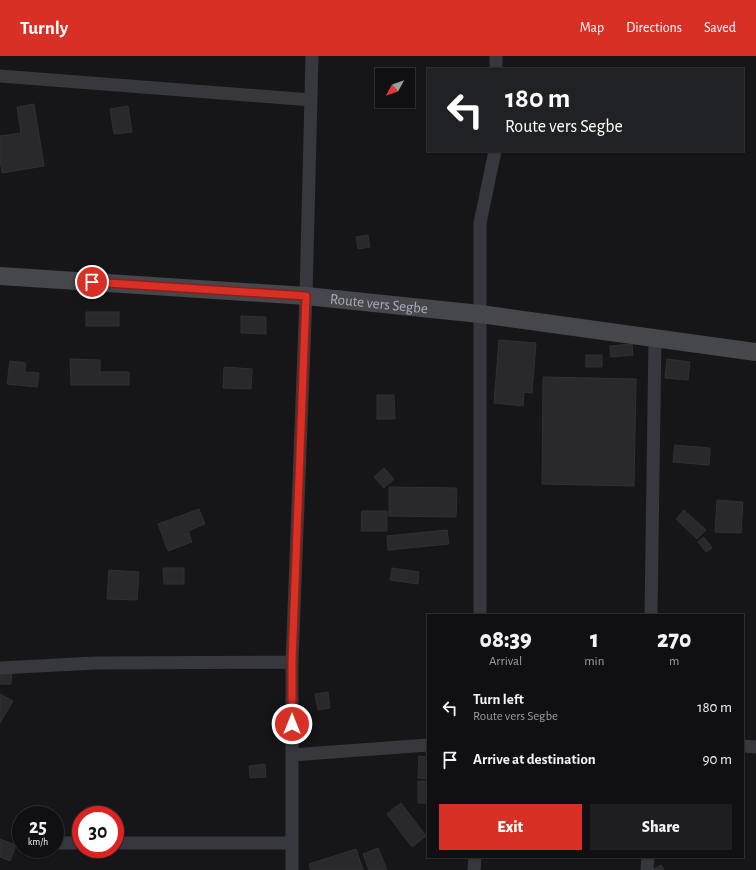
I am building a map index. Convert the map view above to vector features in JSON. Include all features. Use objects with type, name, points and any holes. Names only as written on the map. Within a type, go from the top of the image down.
[{"type":"main road","name":"Route vers Segbe","points":[[0,276],[306,296],[480,314],[756,352]]},
{"type":"street","points":[[292,870],[292,662],[306,296],[312,56]]},
{"type":"street","points":[[496,56],[496,68]]},
{"type":"street","points":[[0,76],[310,100]]},
{"type":"street","points":[[480,614],[480,223],[495,152]]},
{"type":"street","points":[[651,614],[655,337]]},
{"type":"street","points":[[0,668],[95,663],[292,662]]},
{"type":"street","points":[[292,755],[427,745]]},
{"type":"street","points":[[744,746],[756,747]]},
{"type":"street","points":[[124,843],[291,843]]},
{"type":"street","points":[[474,858],[474,870]]},
{"type":"street","points":[[647,870],[648,858]]},
{"type":"building","points":[[34,104],[44,166],[2,173],[0,159],[0,136],[21,133],[17,107]]},
{"type":"building","points":[[128,106],[132,132],[114,134],[110,109]]},
{"type":"building","points":[[368,235],[370,247],[358,249],[356,237]]},
{"type":"building","points":[[86,312],[119,312],[119,326],[86,326]]},
{"type":"building","points":[[241,316],[266,317],[266,334],[241,333]]},
{"type":"building","points":[[499,340],[536,343],[532,393],[524,392],[523,406],[494,403]]},
{"type":"building","points":[[632,344],[633,355],[611,357],[610,346]]},
{"type":"building","points":[[586,355],[602,355],[602,367],[586,367]]},
{"type":"building","points":[[70,359],[100,360],[100,372],[129,372],[129,385],[71,385]]},
{"type":"building","points":[[667,359],[690,362],[688,380],[665,378]]},
{"type":"building","points":[[10,361],[26,363],[25,372],[39,373],[37,387],[7,384]]},
{"type":"building","points":[[224,367],[252,369],[251,389],[223,388]]},
{"type":"building","points":[[543,377],[636,379],[634,486],[542,484]]},
{"type":"building","points":[[377,395],[394,395],[395,419],[377,419]]},
{"type":"building","points":[[675,445],[710,448],[709,465],[673,462]]},
{"type":"building","points":[[384,468],[394,479],[384,488],[374,477]]},
{"type":"building","points":[[389,487],[457,488],[456,517],[389,516]]},
{"type":"building","points":[[717,500],[743,502],[741,533],[715,532]]},
{"type":"building","points":[[199,509],[205,524],[188,531],[192,542],[168,551],[158,524]]},
{"type":"building","points":[[684,510],[706,530],[697,539],[676,519]]},
{"type":"building","points":[[362,511],[387,511],[387,531],[361,531]]},
{"type":"building","points":[[447,530],[449,544],[388,550],[387,536]]},
{"type":"building","points":[[704,537],[712,548],[706,552],[698,542]]},
{"type":"building","points":[[163,568],[184,568],[184,584],[164,584]]},
{"type":"building","points":[[392,568],[419,572],[418,584],[390,580]]},
{"type":"building","points":[[109,570],[139,572],[137,600],[107,599]]},
{"type":"building","points":[[0,666],[12,667],[11,684],[0,684]]},
{"type":"building","points":[[328,692],[330,708],[318,710],[315,694]]},
{"type":"building","points":[[0,694],[13,701],[0,723]]},
{"type":"building","points":[[419,756],[427,757],[427,779],[418,778]]},
{"type":"building","points":[[265,764],[266,777],[250,778],[249,766]]},
{"type":"building","points":[[418,781],[427,781],[427,803],[418,803]]},
{"type":"building","points":[[401,803],[426,836],[412,847],[387,814]]},
{"type":"building","points":[[0,839],[12,844],[12,856],[10,861],[0,857]]},
{"type":"building","points":[[378,848],[387,870],[369,870],[363,854]]},
{"type":"building","points":[[356,849],[363,870],[311,870],[309,864]]},
{"type":"building","points":[[661,865],[664,870],[652,870]]},
{"type":"route","points":[[92,282],[306,296],[292,662],[292,724]]}]
